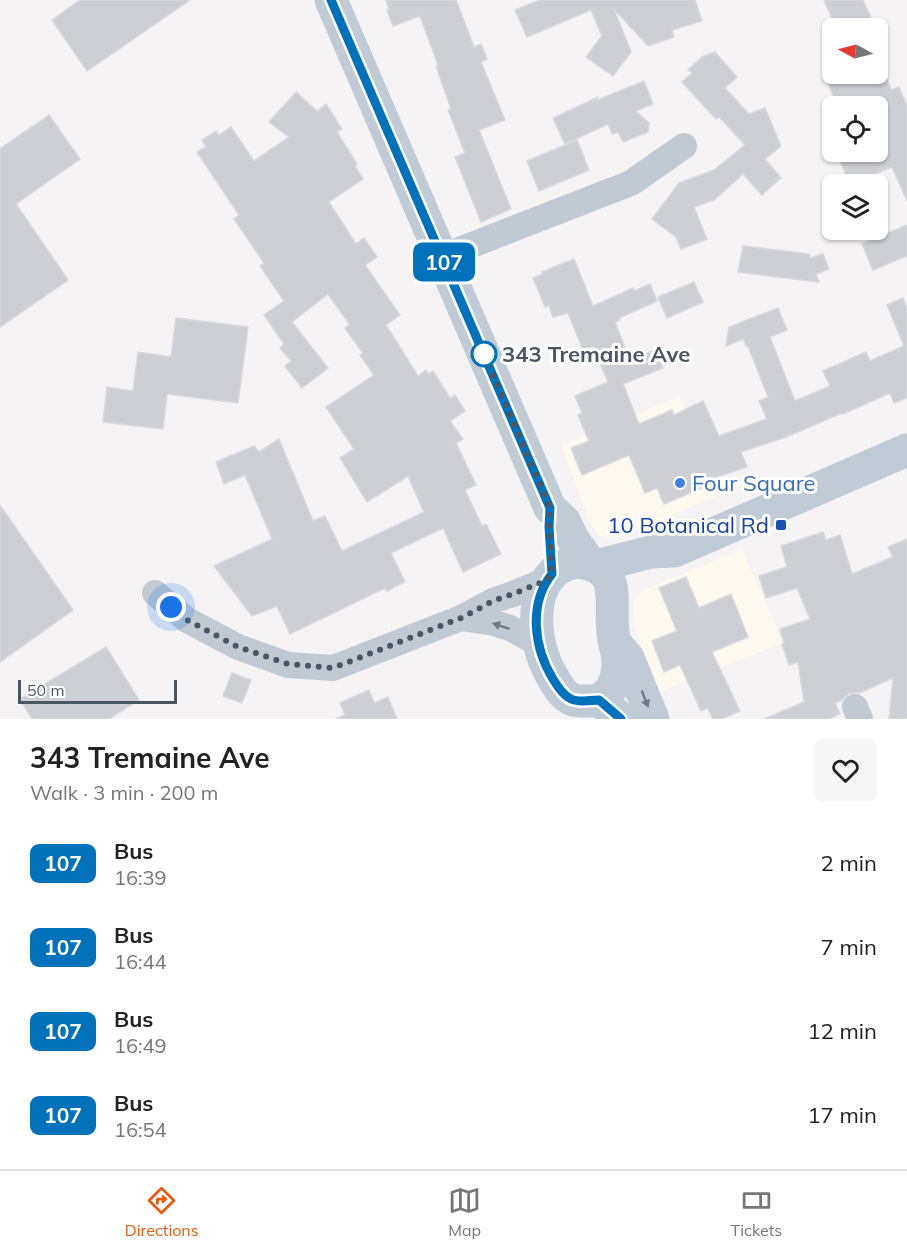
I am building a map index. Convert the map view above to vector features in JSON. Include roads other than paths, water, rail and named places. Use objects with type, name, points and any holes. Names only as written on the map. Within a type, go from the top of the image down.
[{"type":"main road","points":[[331,0],[550,508],[564,521],[574,541],[593,565],[607,575],[611,584],[613,627],[618,659],[614,685],[602,709],[584,701],[573,700],[564,694],[557,686],[543,659],[536,626],[541,592],[549,577],[559,567],[577,562],[593,565],[651,552],[674,551],[907,450]]},
{"type":"main road","points":[[549,577],[550,508]]},
{"type":"main road","points":[[652,719],[613,627],[631,584],[660,566],[674,551]]},
{"type":"main road","points":[[557,686],[557,719]]},
{"type":"street","points":[[441,256],[631,183],[684,146]]},
{"type":"street","points":[[155,593],[187,620],[238,647],[288,664],[333,668],[461,618],[495,600],[549,577]]},
{"type":"street","points":[[461,618],[502,626],[538,644]]},
{"type":"place","name":"343 Tremaine Ave","points":[[484,354]]},
{"type":"place","name":"Four Square","points":[[680,483]]},
{"type":"place","name":"10 Botanical Rd","points":[[781,525]]}]
